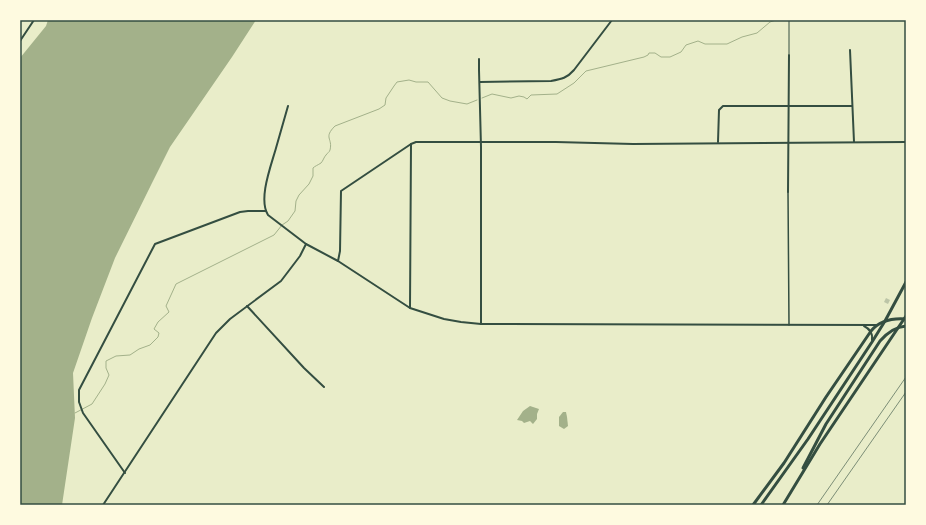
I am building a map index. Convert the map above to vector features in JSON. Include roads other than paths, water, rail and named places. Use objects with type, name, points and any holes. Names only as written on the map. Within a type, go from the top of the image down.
[{"type":"main road","points":[[761,505],[872,342],[906,282]]},
{"type":"main road","points":[[793,486],[906,316]]},
{"type":"main road","points":[[753,505],[784,462],[868,335],[877,325],[886,321],[892,319],[906,319]]},
{"type":"main road","points":[[783,505],[826,424],[880,341],[893,329],[906,326]]},
{"type":"street","points":[[20,41],[34,20]]},
{"type":"street","points":[[480,82],[551,81],[561,79],[569,75],[574,70],[612,20]]},
{"type":"street","points":[[850,50],[854,142]]},
{"type":"street","points":[[789,55],[789,325]]},
{"type":"street","points":[[479,59],[481,142],[481,324]]},
{"type":"street","points":[[288,106],[266,181],[264,202],[268,215],[306,244],[338,261],[410,308],[444,319],[481,324],[882,325]]},
{"type":"street","points":[[718,143],[719,110],[723,106],[852,106]]},
{"type":"street","points":[[338,261],[340,251],[341,191],[416,142],[626,144],[906,142]]},
{"type":"street","points":[[410,308],[411,144]]},
{"type":"street","points":[[125,473],[83,413],[79,402],[80,390],[155,244],[240,212],[266,211]]},
{"type":"street","points":[[103,505],[216,333],[230,319],[281,281],[300,256],[306,244]]},
{"type":"street","points":[[247,306],[304,368],[324,387]]},
{"type":"street","points":[[863,326],[871,332],[872,342]]},
{"type":"lane","points":[[789,20],[789,55]]},
{"type":"waterway","points":[[482,98],[492,94],[511,98],[519,96],[527,99],[531,95],[557,94],[574,83],[586,71],[644,57],[649,53],[655,53],[661,57],[670,57],[681,52],[686,45],[698,41],[705,44],[727,44],[742,37],[757,33],[770,22],[776,20]]},
{"type":"waterway","points":[[75,413],[92,404],[105,384],[109,375],[106,368],[106,361],[116,356],[130,355],[139,349],[150,345],[158,337],[159,333],[154,329],[158,322],[169,312],[166,306],[176,284],[274,235],[282,225],[288,221],[295,211],[296,201],[299,195],[309,184],[313,176],[313,168],[321,163],[330,151],[331,146],[329,136],[331,130],[335,126],[379,109],[385,105],[386,98],[397,82],[409,80],[416,82],[428,82],[442,98],[450,101],[467,104],[477,100]]},
{"type":"railway","points":[[817,505],[906,377]]},
{"type":"railway","points":[[827,505],[906,392]]}]
